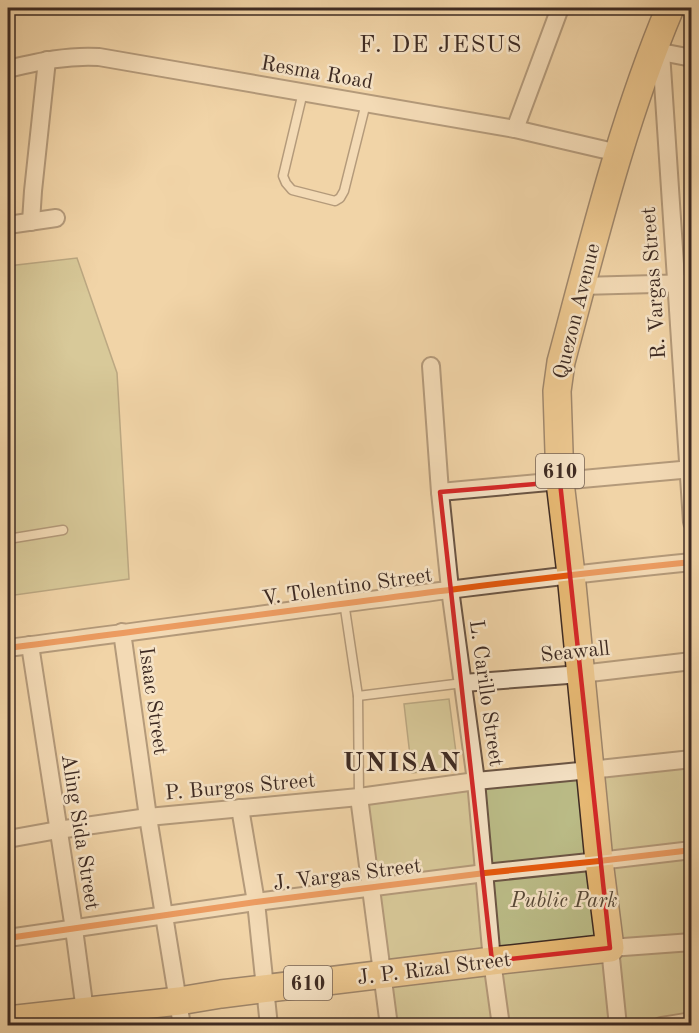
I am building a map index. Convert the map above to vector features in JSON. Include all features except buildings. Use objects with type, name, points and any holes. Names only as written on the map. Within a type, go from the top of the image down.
[{"type":"main road","name":"Quezon Avenue","points":[[610,948],[560,482],[557,391],[558,377],[618,153],[657,51],[670,8]]},
{"type":"main road","name":"J. P. Rizal Street","points":[[8,1020],[180,1013],[266,988],[610,948]]},
{"type":"street","points":[[515,129],[560,8]]},
{"type":"street","points":[[657,51],[692,58]]},
{"type":"street","name":"R. Vargas Street","points":[[657,51],[684,283],[692,522]]},
{"type":"street","name":"Resma Road","points":[[8,69],[47,60],[83,56],[99,57],[515,129],[618,153]]},
{"type":"street","points":[[30,222],[47,60]]},
{"type":"street","points":[[8,225],[56,218]]},
{"type":"street","points":[[582,286],[684,283]]},
{"type":"street","name":"L. Carillo Street","points":[[431,366],[450,589],[476,781],[492,961],[501,1026]]},
{"type":"street","points":[[440,492],[690,469]]},
{"type":"street","name":"V. Tolentino Street","points":[[8,648],[344,602],[571,574],[692,562]]},
{"type":"street","name":"Isaac Street","points":[[122,632],[148,817],[180,1013]]},
{"type":"street","name":"Aling Sida Street","points":[[30,645],[86,1018]]},
{"type":"street","name":"Seawall","points":[[463,683],[581,674],[692,661]]},
{"type":"street","name":"P. Burgos Street","points":[[8,839],[148,817],[359,797],[476,781],[692,759]]},
{"type":"street","points":[[359,797],[389,1026]]},
{"type":"street","points":[[240,808],[256,902],[269,1026]]},
{"type":"street","name":"J. Vargas Street","points":[[8,938],[256,902],[692,850]]},
{"type":"street","points":[[618,1026],[610,948],[692,942]]},
{"type":"street","points":[[661,1026],[692,1021]]},
{"type":"lane","points":[[303,92],[283,176],[292,190],[335,201],[344,191],[366,103]]},
{"type":"lane","points":[[8,538],[63,530]]},
{"type":"lane","points":[[344,602],[358,696],[359,797]]},
{"type":"lane","points":[[358,696],[463,683]]},
{"type":"highlighted area","points":[[560,482],[610,948],[492,961],[440,492]]},
{"type":"green space","points":[[77,258],[117,373],[129,579],[8,596],[8,266]]},
{"type":"green space","points":[[449,699],[458,768],[412,773],[404,704]]},
{"type":"green space","name":"Public Park","points":[[691,758],[691,1025],[389,1025],[359,797]]},
{"type":"cycle path","points":[[8,648],[435,592],[692,562]]},
{"type":"cycle path","points":[[8,938],[256,902],[692,850]]},
{"type":"district","name":"F. DE JESUS","points":[[441,44]]},
{"type":"district","name":"UNISAN","points":[[402,762]]}]
